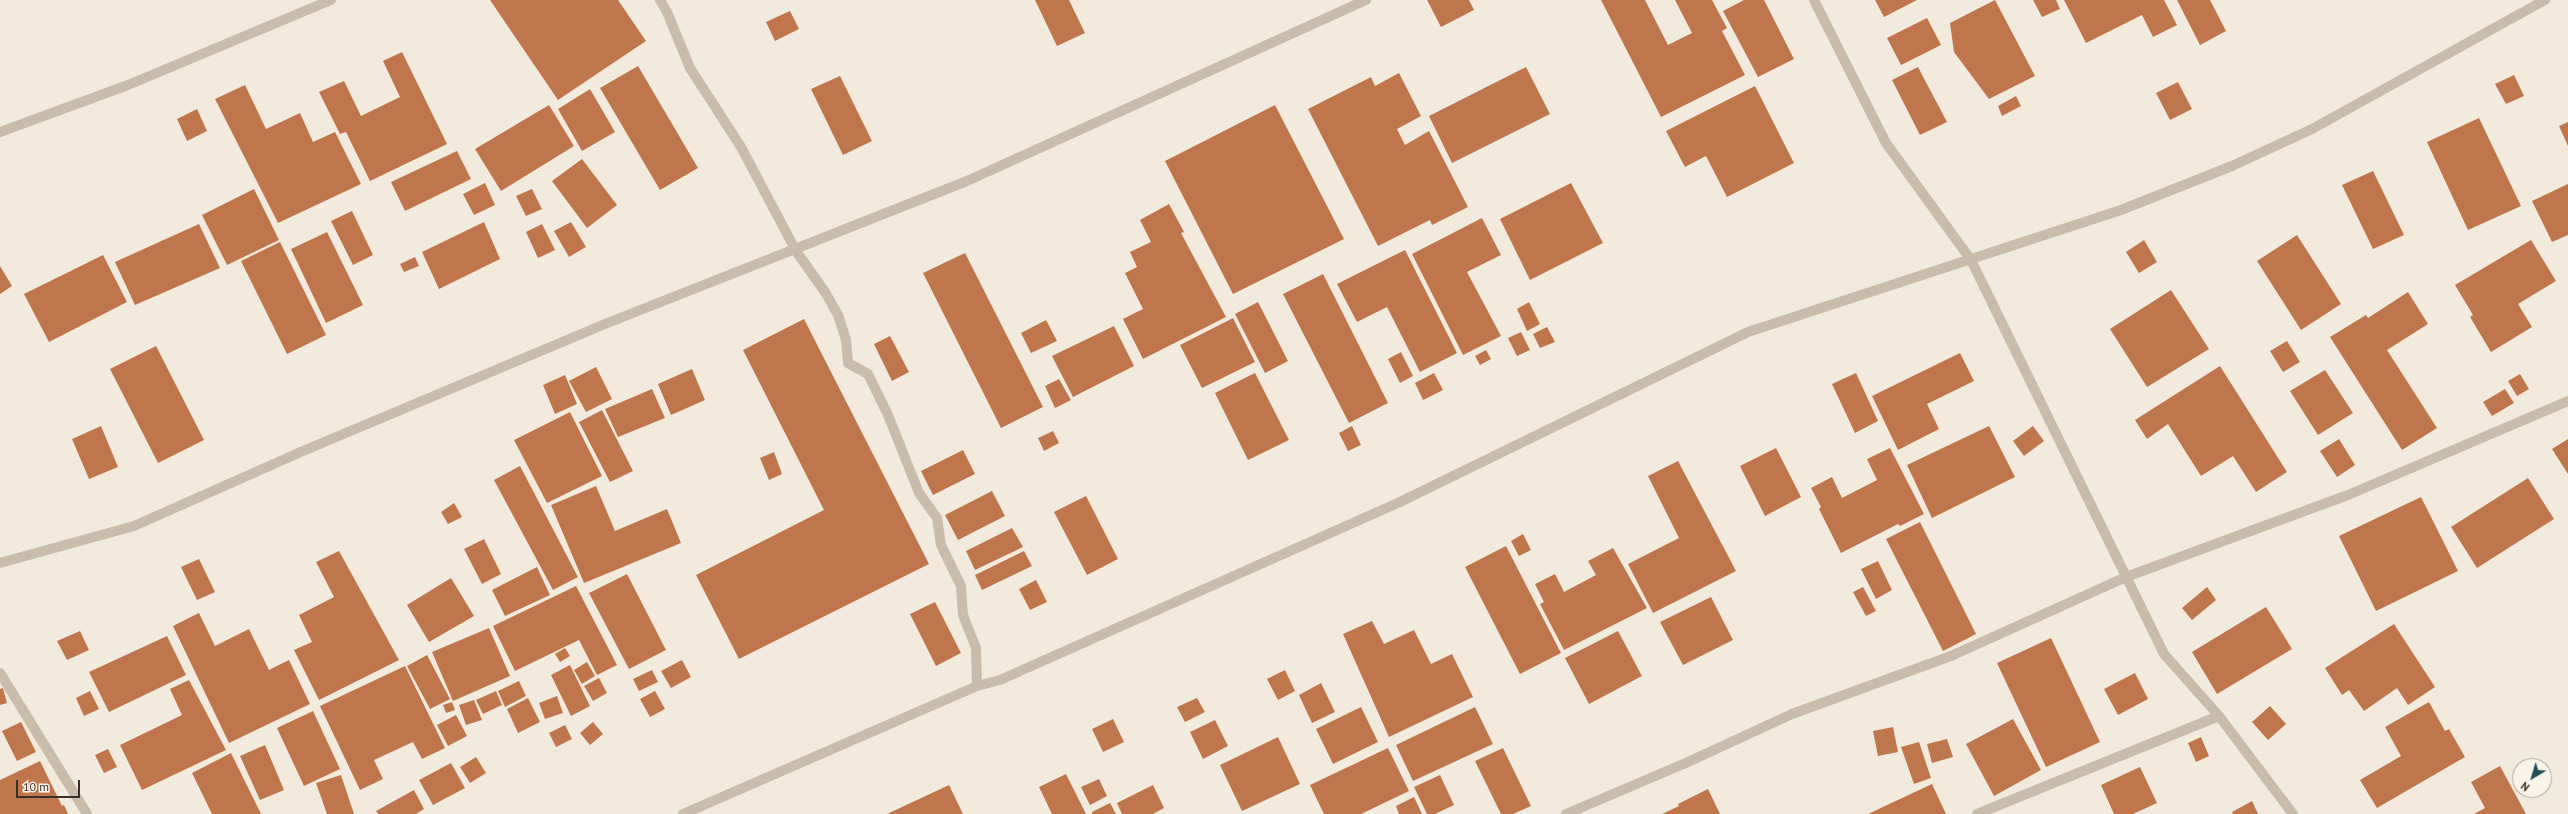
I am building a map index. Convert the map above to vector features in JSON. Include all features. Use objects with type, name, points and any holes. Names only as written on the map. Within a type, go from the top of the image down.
[{"type":"street","points":[[0,132],[128,84],[330,0]]},
{"type":"street","points":[[660,0],[690,68],[741,147],[796,251],[825,292],[838,315],[846,340],[848,363],[868,374],[888,415],[919,493],[937,518],[941,545],[961,586],[963,615],[976,648],[977,686]]},
{"type":"street","points":[[0,563],[134,526],[303,451],[605,324],[796,251],[967,181],[1366,0]]},
{"type":"street","points":[[1814,0],[1886,144],[1971,260],[2164,654],[2219,716],[2293,814]]},
{"type":"street","points":[[683,814],[977,686],[1000,680],[1400,502],[1748,332],[2121,210],[2232,166],[2312,129],[2362,103],[2539,1]]},
{"type":"street","points":[[1566,814],[1688,762],[1792,714],[1951,656],[2126,577],[2348,495],[2568,401]]},
{"type":"street","points":[[0,673],[87,814]]},
{"type":"street","points":[[1977,814],[2219,716]]},
{"type":"building","points":[[490,0],[618,0],[646,41],[558,100]]},
{"type":"building","points":[[1035,0],[1069,0],[1085,33],[1057,46]]},
{"type":"building","points":[[1427,0],[1469,0],[1474,10],[1441,27]]},
{"type":"building","points":[[1601,0],[1645,0],[1668,45],[1692,33],[1675,0],[1712,0],[1727,28],[1722,31],[1745,75],[1661,117]]},
{"type":"building","points":[[1744,0],[1764,0],[1794,59],[1758,77],[1723,11]]},
{"type":"building","points":[[1875,0],[1917,0],[1884,17]]},
{"type":"building","points":[[1995,0],[2035,76],[1989,99],[1954,52],[1950,23]]},
{"type":"building","points":[[2033,0],[2056,0],[2060,9],[2042,17]]},
{"type":"building","points":[[2064,0],[2164,0],[2177,25],[2153,37],[2142,15],[2086,43]]},
{"type":"building","points":[[2177,0],[2210,0],[2226,31],[2200,45]]},
{"type":"building","points":[[790,11],[799,29],[775,41],[766,22]]},
{"type":"building","points":[[1927,18],[1941,45],[1901,65],[1887,38]]},
{"type":"building","points":[[402,52],[447,144],[370,181],[346,132],[340,134],[319,92],[344,81],[361,116],[400,97],[383,61]]},
{"type":"building","points":[[638,66],[698,168],[660,190],[600,88]]},
{"type":"building","points":[[1526,67],[1550,114],[1452,163],[1429,116]]},
{"type":"building","points":[[1918,67],[1947,122],[1920,135],[1892,80]]},
{"type":"building","points":[[1399,73],[1421,116],[1397,129],[1405,145],[1429,131],[1468,207],[1432,225],[1430,220],[1378,246],[1308,109],[1371,77],[1375,86]]},
{"type":"building","points":[[2514,75],[2524,96],[2506,104],[2495,84]]},
{"type":"building","points":[[840,76],[872,141],[843,155],[811,89]]},
{"type":"building","points":[[2178,82],[2192,109],[2170,120],[2156,93]]},
{"type":"building","points":[[245,85],[266,129],[300,113],[313,142],[335,132],[361,184],[278,223],[215,99]]},
{"type":"building","points":[[1755,86],[1794,163],[1727,197],[1706,156],[1685,167],[1666,131]]},
{"type":"building","points":[[590,89],[615,132],[582,151],[558,109]]},
{"type":"building","points":[[2016,96],[2021,106],[2002,116],[1998,106]]},
{"type":"building","points":[[549,105],[574,146],[501,191],[475,149]]},
{"type":"building","points":[[1275,105],[1344,239],[1233,294],[1165,161]]},
{"type":"building","points":[[197,109],[207,131],[187,141],[177,119]]},
{"type":"building","points":[[2479,118],[2521,206],[2468,230],[2427,142]]},
{"type":"building","points":[[2568,122],[2568,146],[2559,126]]},
{"type":"building","points":[[457,151],[471,179],[405,211],[391,182]]},
{"type":"building","points":[[582,159],[617,205],[587,228],[552,181]]},
{"type":"building","points":[[2373,171],[2404,235],[2373,249],[2342,185]]},
{"type":"building","points":[[485,183],[495,205],[474,215],[463,194]]},
{"type":"building","points":[[1571,183],[1603,243],[1530,280],[1500,219]]},
{"type":"building","points":[[2568,184],[2568,235],[2552,242],[2532,201]]},
{"type":"building","points":[[254,189],[279,240],[227,265],[202,215]]},
{"type":"building","points":[[532,189],[542,209],[526,216],[516,196]]},
{"type":"building","points":[[1169,204],[1184,232],[1181,233],[1226,317],[1143,359],[1123,319],[1143,309],[1125,273],[1137,267],[1130,252],[1151,242],[1140,220]]},
{"type":"building","points":[[352,211],[373,255],[353,265],[331,221]]},
{"type":"building","points":[[1482,218],[1501,255],[1467,272],[1501,336],[1463,355],[1412,254]]},
{"type":"building","points":[[484,222],[500,259],[439,289],[422,252]]},
{"type":"building","points":[[571,222],[586,247],[569,257],[554,231]]},
{"type":"building","points":[[199,224],[220,268],[135,305],[115,262]]},
{"type":"building","points":[[542,224],[555,250],[538,258],[526,232]]},
{"type":"building","points":[[327,232],[363,305],[326,323],[291,249]]},
{"type":"building","points":[[2297,235],[2341,304],[2301,330],[2257,261]]},
{"type":"building","points":[[2144,240],[2157,262],[2139,273],[2126,252]]},
{"type":"building","points":[[2531,240],[2556,281],[2518,304],[2532,327],[2491,352],[2470,317],[2473,315],[2455,285]]},
{"type":"building","points":[[280,242],[326,335],[287,354],[241,261]]},
{"type":"building","points":[[1405,250],[1457,353],[1420,372],[1387,307],[1357,322],[1337,284]]},
{"type":"building","points":[[965,253],[1043,407],[1001,428],[923,273]]},
{"type":"building","points":[[103,255],[127,302],[49,342],[24,294]]},
{"type":"building","points":[[415,257],[419,266],[404,272],[400,264]]},
{"type":"building","points":[[0,266],[12,286],[0,294]]},
{"type":"building","points":[[1323,274],[1388,403],[1349,423],[1283,294]]},
{"type":"building","points":[[2171,290],[2209,349],[2147,387],[2110,329]]},
{"type":"building","points":[[2408,292],[2428,324],[2387,350],[2437,428],[2402,450],[2330,337],[2366,315],[2368,318]]},
{"type":"building","points":[[1258,302],[1288,361],[1265,373],[1235,314]]},
{"type":"building","points":[[1529,302],[1540,324],[1527,331],[1517,309]]},
{"type":"building","points":[[1233,318],[1255,362],[1202,388],[1180,345]]},
{"type":"building","points":[[804,319],[929,564],[739,659],[696,575],[824,510],[743,350]]},
{"type":"building","points":[[1046,320],[1057,341],[1031,353],[1021,333]]},
{"type":"building","points":[[1114,326],[1134,366],[1073,397],[1052,356]]},
{"type":"building","points":[[1547,327],[1555,342],[1540,348],[1533,334]]},
{"type":"building","points":[[1521,332],[1530,350],[1517,356],[1508,338]]},
{"type":"building","points":[[890,336],[909,372],[892,381],[874,344]]},
{"type":"building","points":[[2287,341],[2300,362],[2283,372],[2270,351]]},
{"type":"building","points":[[156,346],[204,440],[158,463],[110,369]]},
{"type":"building","points":[[1486,350],[1491,359],[1480,365],[1475,356]]},
{"type":"building","points":[[1401,352],[1413,376],[1400,383],[1388,359]]},
{"type":"building","points":[[1960,353],[1974,381],[1927,404],[1939,429],[1898,450],[1872,396]]},
{"type":"building","points":[[2220,366],[2287,472],[2256,492],[2233,456],[2201,476],[2168,424],[2147,439],[2135,420]]},
{"type":"building","points":[[596,367],[612,399],[586,412],[569,381]]},
{"type":"building","points":[[692,369],[705,400],[671,415],[658,384]]},
{"type":"building","points":[[2325,370],[2353,413],[2318,435],[2290,391]]},
{"type":"building","points":[[1255,373],[1289,440],[1248,460],[1215,393]]},
{"type":"building","points":[[1434,373],[1443,390],[1423,400],[1415,383]]},
{"type":"building","points":[[1856,373],[1878,421],[1855,433],[1832,384]]},
{"type":"building","points":[[2520,374],[2529,389],[2517,396],[2508,381]]},
{"type":"building","points":[[565,375],[577,404],[555,414],[543,385]]},
{"type":"building","points":[[1059,379],[1071,400],[1055,408],[1045,386]]},
{"type":"building","points":[[652,389],[665,418],[618,437],[605,409]]},
{"type":"building","points":[[2505,389],[2514,403],[2492,416],[2483,402]]},
{"type":"building","points":[[602,410],[633,471],[610,482],[579,422]]},
{"type":"building","points":[[570,412],[602,476],[547,503],[514,440]]},
{"type":"building","points":[[101,426],[118,467],[89,479],[72,439]]},
{"type":"building","points":[[1352,426],[1361,445],[1348,451],[1339,433]]},
{"type":"building","points":[[1989,426],[2015,477],[1932,518],[1907,465]]},
{"type":"building","points":[[2033,426],[2044,441],[2024,456],[2013,441]]},
{"type":"building","points":[[1053,431],[1059,443],[1044,451],[1038,438]]},
{"type":"building","points":[[2339,439],[2355,465],[2337,477],[2320,451]]},
{"type":"building","points":[[2568,439],[2568,474],[2552,449]]},
{"type":"building","points":[[1776,448],[1801,497],[1765,516],[1740,466]]},
{"type":"building","points":[[1890,448],[1924,514],[1900,526],[1898,524],[1841,553],[1819,509],[1821,507],[1811,488],[1832,477],[1842,498],[1877,480],[1867,459]]},
{"type":"building","points":[[963,450],[975,474],[933,495],[921,471]]},
{"type":"building","points":[[774,452],[782,474],[769,480],[760,458]]},
{"type":"building","points":[[1678,461],[1736,571],[1653,613],[1628,564],[1679,538],[1648,476]]},
{"type":"building","points":[[520,466],[578,577],[553,590],[494,480]]},
{"type":"building","points":[[2528,478],[2554,519],[2477,568],[2451,527]]},
{"type":"building","points":[[596,486],[615,531],[667,509],[681,543],[584,583],[551,505]]},
{"type":"building","points":[[992,491],[1005,516],[958,540],[945,515]]},
{"type":"building","points":[[1086,496],[1118,559],[1087,575],[1054,512]]},
{"type":"building","points":[[2421,497],[2458,571],[2376,611],[2339,536]]},
{"type":"building","points":[[454,503],[462,517],[448,524],[441,512]]},
{"type":"building","points":[[1920,522],[1976,634],[1943,651],[1886,539]]},
{"type":"building","points":[[1012,528],[1023,547],[975,570],[966,551]]},
{"type":"building","points":[[1523,534],[1531,550],[1519,556],[1511,541]]},
{"type":"building","points":[[484,539],[501,574],[482,584],[464,549]]},
{"type":"building","points":[[1506,546],[1561,653],[1520,674],[1465,567]]},
{"type":"building","points":[[1613,548],[1647,608],[1564,650],[1540,604],[1544,602],[1535,584],[1555,574],[1564,592],[1596,575],[1588,561]]},
{"type":"building","points":[[339,551],[399,660],[319,700],[294,650],[312,642],[299,615],[334,597],[316,562]]},
{"type":"building","points":[[1024,551],[1032,566],[982,590],[975,575]]},
{"type":"building","points":[[199,559],[215,592],[197,600],[181,567]]},
{"type":"building","points":[[1878,561],[1892,590],[1876,599],[1861,569]]},
{"type":"building","points":[[537,567],[550,595],[505,616],[492,590]]},
{"type":"building","points":[[627,574],[666,650],[629,669],[589,593]]},
{"type":"building","points":[[451,578],[474,616],[429,642],[407,605]]},
{"type":"building","points":[[1036,580],[1047,602],[1030,610],[1019,589]]},
{"type":"building","points":[[576,586],[617,665],[597,675],[579,640],[515,671],[493,626]]},
{"type":"building","points":[[1863,587],[1876,611],[1866,616],[1853,592]]},
{"type":"building","points":[[2207,587],[2216,600],[2192,620],[2182,608]]},
{"type":"building","points":[[1711,597],[1733,640],[1683,665],[1660,622]]},
{"type":"building","points":[[935,602],[961,653],[936,666],[910,614]]},
{"type":"building","points":[[2266,607],[2292,649],[2217,694],[2192,652]]},
{"type":"building","points":[[199,613],[215,646],[249,629],[269,670],[289,660],[310,704],[229,743],[173,626]]},
{"type":"building","points":[[1372,621],[1384,644],[1414,630],[1431,664],[1452,654],[1473,697],[1389,737],[1343,634]]},
{"type":"building","points":[[2394,624],[2435,687],[2408,705],[2397,688],[2364,711],[2349,690],[2342,695],[2325,668]]},
{"type":"building","points":[[489,628],[510,676],[453,701],[432,652]]},
{"type":"building","points":[[80,631],[89,650],[67,660],[57,641]]},
{"type":"building","points":[[1618,631],[1642,676],[1589,704],[1565,658]]},
{"type":"building","points":[[167,636],[186,675],[109,712],[89,672]]},
{"type":"building","points":[[2051,638],[2100,742],[2046,767],[1997,663]]},
{"type":"building","points":[[565,648],[570,656],[560,662],[555,654]]},
{"type":"building","points":[[427,655],[450,699],[430,709],[407,666]]},
{"type":"building","points":[[682,660],[691,677],[671,688],[661,671]]},
{"type":"building","points":[[587,662],[595,676],[582,684],[574,670]]},
{"type":"building","points":[[570,665],[590,706],[571,716],[551,675]]},
{"type":"building","points":[[405,666],[445,748],[422,759],[413,742],[374,760],[383,779],[360,790],[320,706]]},
{"type":"building","points":[[652,670],[658,682],[639,691],[633,679]]},
{"type":"building","points":[[1285,670],[1295,691],[1278,700],[1267,679]]},
{"type":"building","points":[[2135,673],[2148,699],[2118,715],[2104,689]]},
{"type":"building","points":[[599,678],[607,693],[593,701],[584,686]]},
{"type":"building","points":[[189,680],[226,750],[142,790],[120,745],[182,715],[170,689]]},
{"type":"building","points":[[519,681],[526,696],[505,707],[498,691]]},
{"type":"building","points":[[1321,683],[1335,712],[1312,723],[1299,695]]},
{"type":"building","points":[[3,688],[7,703],[0,705],[0,689]]},
{"type":"building","points":[[90,691],[99,709],[84,716],[76,698]]},
{"type":"building","points":[[496,691],[502,705],[483,714],[476,700]]},
{"type":"building","points":[[655,691],[665,709],[650,717],[640,699]]},
{"type":"building","points":[[557,696],[563,713],[545,719],[539,703]]},
{"type":"building","points":[[528,698],[540,722],[518,733],[507,709]]},
{"type":"building","points":[[1197,698],[1205,712],[1185,722],[1177,707]]},
{"type":"building","points":[[474,700],[482,720],[466,725],[459,705]]},
{"type":"building","points":[[452,702],[455,710],[446,713],[443,705]]},
{"type":"building","points":[[2429,702],[2445,731],[2449,729],[2465,757],[2377,808],[2360,780],[2401,756],[2385,727]]},
{"type":"building","points":[[2270,706],[2286,724],[2268,740],[2252,722]]},
{"type":"building","points":[[1361,707],[1378,742],[1333,764],[1316,729]]},
{"type":"building","points":[[1475,707],[1493,744],[1413,781],[1396,745]]},
{"type":"building","points":[[313,711],[340,769],[304,786],[277,728]]},
{"type":"building","points":[[456,715],[467,736],[448,746],[437,725]]},
{"type":"building","points":[[1113,719],[1124,742],[1103,752],[1092,729]]},
{"type":"building","points":[[2013,719],[2041,770],[1994,796],[1966,744]]},
{"type":"building","points":[[1215,720],[1228,746],[1203,759],[1190,732]]},
{"type":"building","points":[[21,722],[36,752],[17,761],[2,731]]},
{"type":"building","points":[[593,722],[603,734],[590,745],[580,733]]},
{"type":"building","points":[[565,725],[572,739],[556,747],[549,733]]},
{"type":"building","points":[[1893,727],[1898,752],[1878,756],[1873,731]]},
{"type":"building","points":[[1278,737],[1300,784],[1242,811],[1220,765]]},
{"type":"building","points":[[2201,737],[2209,756],[2196,762],[2188,743]]},
{"type":"building","points":[[1947,739],[1953,757],[1932,763],[1927,744]]},
{"type":"building","points":[[1919,742],[1931,778],[1914,784],[1901,747]]},
{"type":"building","points":[[265,745],[284,790],[260,800],[240,756]]},
{"type":"building","points":[[1388,748],[1409,791],[1361,814],[1324,814],[1310,785]]},
{"type":"building","points":[[1503,748],[1531,806],[1513,814],[1501,814],[1475,761]]},
{"type":"building","points":[[108,749],[117,767],[104,773],[95,755]]},
{"type":"building","points":[[231,753],[261,814],[212,814],[192,773]]},
{"type":"building","points":[[476,757],[486,773],[470,783],[460,767]]},
{"type":"building","points":[[40,761],[62,806],[64,805],[68,814],[0,814],[0,780]]},
{"type":"building","points":[[451,763],[465,788],[433,805],[419,780]]},
{"type":"building","points":[[2500,766],[2512,788],[2512,798],[2517,798],[2526,814],[2474,814],[2485,808],[2471,782]]},
{"type":"building","points":[[2140,767],[2157,803],[2133,814],[2114,814],[2101,785]]},
{"type":"building","points":[[1066,774],[1086,814],[1052,814],[1039,787]]},
{"type":"building","points":[[341,775],[354,814],[327,814],[316,783]]},
{"type":"building","points":[[1440,775],[1454,805],[1435,814],[1427,814],[1414,787]]},
{"type":"building","points":[[1099,779],[1107,796],[1090,805],[1081,787]]},
{"type":"building","points":[[1932,784],[1946,814],[1868,814]]},
{"type":"building","points":[[949,785],[963,814],[887,814]]},
{"type":"building","points":[[1153,785],[1164,808],[1153,814],[1122,814],[1117,803]]},
{"type":"building","points":[[1708,789],[1720,814],[1662,814],[1679,806],[1678,804]]},
{"type":"building","points":[[414,790],[424,809],[416,814],[378,814],[376,811]]},
{"type":"building","points":[[1414,797],[1422,814],[1399,814],[1396,806]]},
{"type":"building","points":[[2252,801],[2258,814],[2233,814],[2232,812]]},
{"type":"building","points":[[1110,803],[1116,814],[1092,814],[1092,812]]}]
